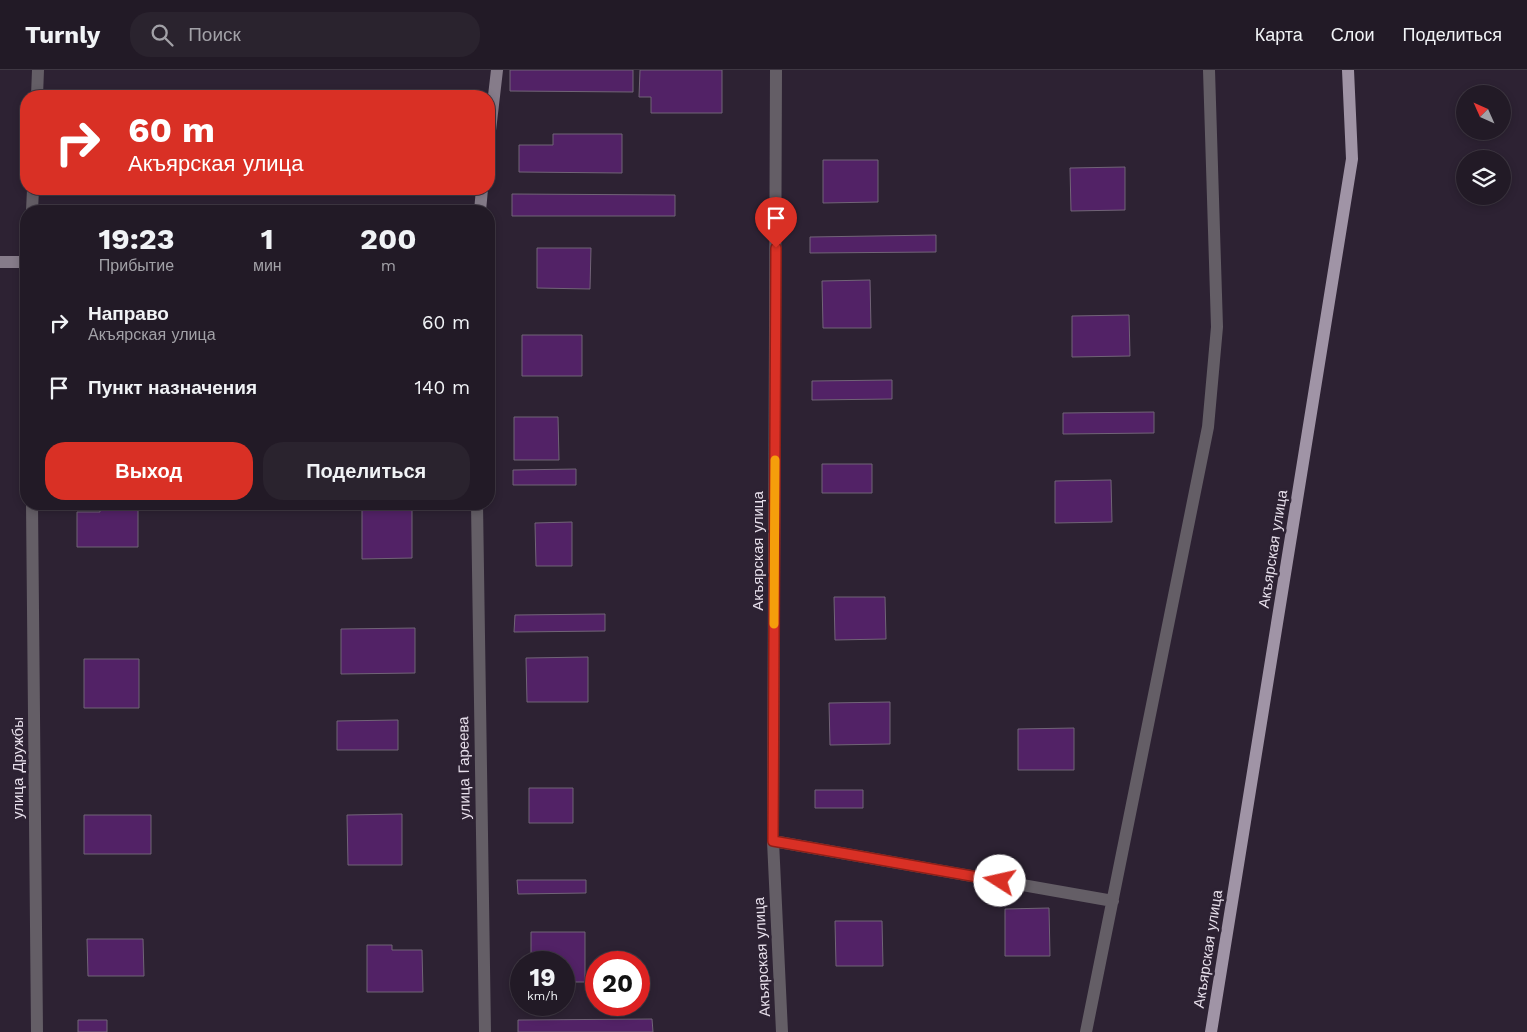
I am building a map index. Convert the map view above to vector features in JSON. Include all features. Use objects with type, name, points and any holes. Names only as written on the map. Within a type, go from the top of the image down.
[{"type":"main road","name":"Акъярская улица","points":[[1211,1032],[1352,160],[1348,70]]},
{"type":"street","points":[[37,90],[38,70]]},
{"type":"street","points":[[495,90],[497,70]]},
{"type":"street","name":"Акъярская улица","points":[[776,70],[773,841],[782,1032]]},
{"type":"street","points":[[1086,1032],[1208,427],[1217,327],[1209,70]]},
{"type":"street","points":[[0,262],[20,262]]},
{"type":"street","name":"улица Дружбы","points":[[32,510],[36,1032]]},
{"type":"street","name":"улица Гареева","points":[[477,510],[485,1032]]},
{"type":"street","points":[[773,841],[1113,901]]},
{"type":"building","points":[[510,70],[633,70],[633,92],[510,91]]},
{"type":"building","points":[[640,70],[722,70],[722,113],[651,113],[651,97],[639,97]]},
{"type":"building","points":[[553,134],[622,134],[622,173],[519,172],[519,145],[553,145]]},
{"type":"building","points":[[823,160],[878,160],[878,202],[823,203]]},
{"type":"building","points":[[1125,167],[1125,210],[1071,211],[1070,168]]},
{"type":"building","points":[[512,194],[675,195],[675,216],[512,216]]},
{"type":"building","points":[[936,235],[936,252],[810,253],[810,237]]},
{"type":"building","points":[[537,248],[591,248],[590,289],[537,288]]},
{"type":"building","points":[[870,280],[871,328],[823,328],[822,281]]},
{"type":"building","points":[[1129,315],[1130,356],[1072,357],[1072,316]]},
{"type":"building","points":[[522,335],[582,335],[582,376],[522,376]]},
{"type":"building","points":[[892,380],[892,399],[812,400],[812,381]]},
{"type":"building","points":[[1154,412],[1154,433],[1063,434],[1063,413]]},
{"type":"building","points":[[514,417],[558,417],[559,460],[514,460]]},
{"type":"building","points":[[822,464],[872,464],[872,493],[822,493]]},
{"type":"building","points":[[576,469],[576,485],[513,485],[513,470]]},
{"type":"building","points":[[1111,480],[1112,522],[1055,523],[1055,481]]},
{"type":"building","points":[[100,510],[138,510],[138,547],[77,547],[77,512],[100,512]]},
{"type":"building","points":[[362,510],[412,510],[412,558],[362,559]]},
{"type":"building","points":[[572,522],[572,566],[536,566],[535,523]]},
{"type":"building","points":[[834,597],[885,597],[886,639],[835,640]]},
{"type":"building","points":[[605,614],[605,631],[514,632],[515,615]]},
{"type":"building","points":[[415,628],[415,673],[341,674],[341,629]]},
{"type":"building","points":[[588,657],[588,702],[527,702],[526,658]]},
{"type":"building","points":[[84,659],[139,659],[139,708],[84,708]]},
{"type":"building","points":[[890,702],[890,744],[830,745],[829,703]]},
{"type":"building","points":[[398,720],[398,750],[337,750],[337,721]]},
{"type":"building","points":[[1074,728],[1074,770],[1018,770],[1018,729]]},
{"type":"building","points":[[529,788],[573,788],[573,823],[529,823]]},
{"type":"building","points":[[815,790],[863,790],[863,808],[815,808]]},
{"type":"building","points":[[402,814],[402,865],[348,865],[347,815]]},
{"type":"building","points":[[84,815],[151,815],[151,854],[84,854]]},
{"type":"building","points":[[517,880],[586,880],[586,893],[518,894]]},
{"type":"building","points":[[1049,908],[1050,956],[1005,956],[1005,909]]},
{"type":"building","points":[[835,921],[882,921],[883,966],[836,966]]},
{"type":"building","points":[[531,932],[585,932],[585,982],[575,982],[575,951],[531,951]]},
{"type":"building","points":[[87,939],[143,939],[144,976],[88,976]]},
{"type":"building","points":[[367,945],[392,945],[392,950],[422,950],[423,992],[367,992]]},
{"type":"building","points":[[652,1019],[653,1032],[518,1032],[518,1020]]},
{"type":"building","points":[[78,1020],[107,1020],[107,1032],[78,1032]]},
{"type":"slow traffic","points":[[774,624],[775,460]]},
{"type":"route","points":[[776,248],[773,841],[1000,881]]}]
